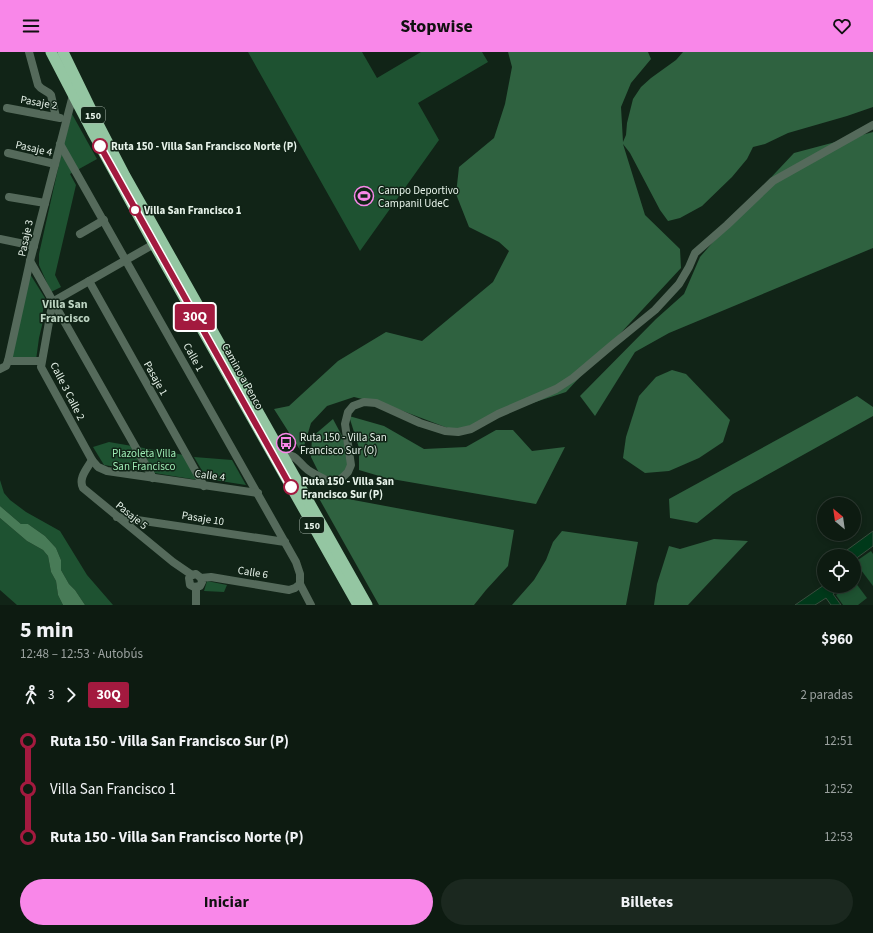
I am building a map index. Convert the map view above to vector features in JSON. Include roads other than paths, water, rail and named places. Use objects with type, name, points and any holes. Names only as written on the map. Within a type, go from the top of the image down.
[{"type":"highway","name":"Camino a Penco","points":[[51,52],[154,244],[358,605]]},
{"type":"highway","name":"Camino a Penco","points":[[63,52],[92,113],[118,162],[367,605]]},
{"type":"highway","points":[[344,580],[350,605]]},
{"type":"street","points":[[29,52],[38,85],[51,95],[56,117]]},
{"type":"street","name":"Pasaje 3","points":[[73,95],[30,261],[153,478]]},
{"type":"street","name":"Pasaje 2","points":[[7,108],[67,119]]},
{"type":"street","points":[[281,454],[288,454],[296,458],[307,470],[330,482],[334,482],[346,475],[351,465],[345,420],[348,412],[357,404],[364,402],[376,403],[420,423],[445,431],[458,432],[471,429],[498,414],[556,389],[573,378],[655,310],[679,284],[695,253],[773,181],[873,125]]},
{"type":"street","name":"Calle 1","points":[[60,144],[285,542],[298,566],[300,584],[311,605]]},
{"type":"street","name":"Pasaje 4","points":[[8,154],[55,164]]},
{"type":"street","points":[[9,197],[45,203]]},
{"type":"street","points":[[80,234],[104,220]]},
{"type":"street","points":[[0,239],[34,246]]},
{"type":"street","points":[[53,302],[154,244]]},
{"type":"street","points":[[0,369],[6,366],[8,361],[30,261]]},
{"type":"street","name":"Pasaje 1","points":[[89,281],[204,486]]},
{"type":"street","name":"Calle 3 Calle 2","points":[[53,302],[41,361],[42,369],[92,460]]},
{"type":"street","points":[[8,361],[41,361]]},
{"type":"street","name":"Calle 4","points":[[92,460],[103,470],[258,493]]},
{"type":"street","name":"Pasaje 5","points":[[92,460],[82,478],[82,485],[86,491],[173,562],[192,575]]},
{"type":"street","name":"Pasaje 10","points":[[117,516],[285,542]]},
{"type":"street","name":"Calle 6","points":[[192,575],[196,574],[201,578],[211,577],[289,590],[300,584]]},
{"type":"street","points":[[192,575],[189,578],[189,583],[196,587]]},
{"type":"street","points":[[196,587],[201,584],[201,578]]},
{"type":"street","points":[[196,587],[196,605]]},
{"type":"place","name":"Ruta 150 - Villa San Francisco Norte (P)","points":[[100,146]]},
{"type":"place","name":"Campo Deportivo Campanil UdeC","points":[[364,196]]},
{"type":"place","name":"Villa San Francisco 1","points":[[135,210]]},
{"type":"place","name":"Ruta 150 - Villa San Francisco Sur (O)","points":[[286,443]]},
{"type":"place","name":"Ruta 150 - Villa San Francisco Sur (P)","points":[[291,487]]},
{"type":"district","name":"Villa San Francisco","points":[[65,311]]},
{"type":"park label","name":"Plazoleta Villa San Francisco","points":[[144,459]]}]
